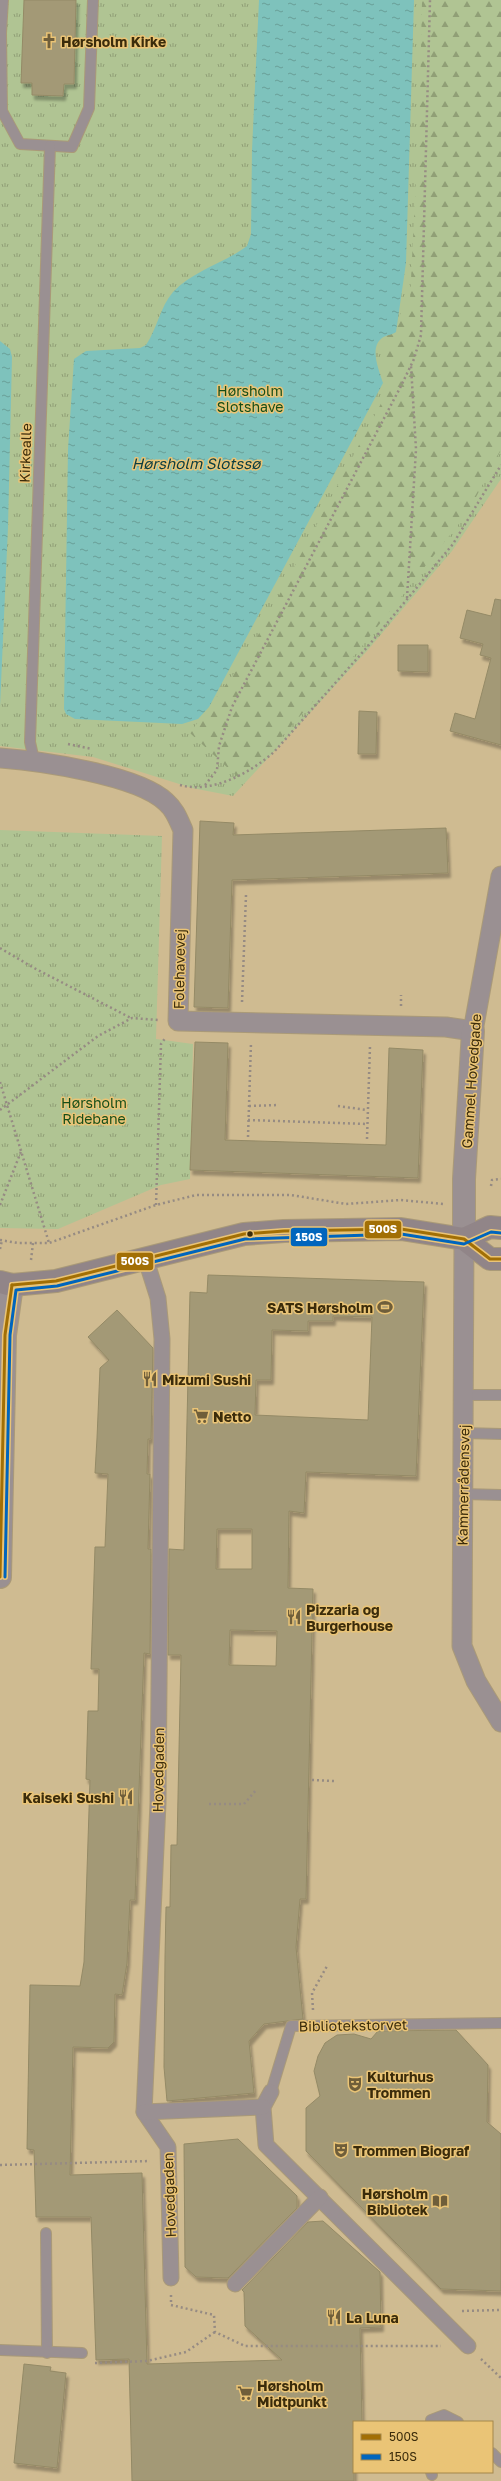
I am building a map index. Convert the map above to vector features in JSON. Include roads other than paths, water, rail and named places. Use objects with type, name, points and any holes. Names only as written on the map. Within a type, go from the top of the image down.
[{"type":"main road","points":[[464,1239],[490,1228],[501,1228]]},
{"type":"main road","points":[[6,1283],[56,1282],[145,1257],[244,1234],[284,1231],[401,1229],[464,1239],[490,1259],[501,1258]]},
{"type":"street","name":"Folehavevej","points":[[0,758],[34,760],[130,782],[151,791],[176,812],[183,830],[178,1021],[446,1027],[473,1031]]},
{"type":"street","name":"Gammel Hovedgade","points":[[464,1239],[464,1179],[473,1031],[501,876]]},
{"type":"street","name":"Kammerrådensvej","points":[[464,1239],[464,1494],[461,1619],[462,1646],[476,1681],[501,1722]]},
{"type":"street","name":"Hovedgaden","points":[[145,1257],[158,1298],[162,1339],[158,1803],[144,2112],[168,2146],[171,2278]]},
{"type":"street","points":[[0,1577],[6,1283]]},
{"type":"street","name":"Bibliotekstorvet","points":[[263,2107],[271,2092]]},
{"type":"street","points":[[144,2112],[263,2107],[266,2145],[320,2197],[432,2312],[468,2346]]},
{"type":"street","points":[[235,2284],[320,2197]]},
{"type":"lane","points":[[3,0],[1,33],[2,111],[20,144],[72,147],[89,108],[93,0]]},
{"type":"lane","name":"Kirkealle","points":[[34,760],[30,742],[50,146]]},
{"type":"lane","points":[[463,1395],[501,1395]]},
{"type":"lane","points":[[464,1433],[501,1434]]},
{"type":"lane","points":[[464,1494],[501,1495]]},
{"type":"lane","name":"Bibliotekstorvet","points":[[271,2092],[291,2026],[314,2027],[501,2023]]},
{"type":"lane","points":[[46,2233],[48,2353]]},
{"type":"lane","points":[[0,2350],[48,2353],[82,2353]]},
{"type":"lane","points":[[432,2421],[444,2415],[456,2421]]},
{"type":"lane","points":[[493,2454],[501,2462]]},
{"type":"water","name":"Hørsholm Slotssø","points":[[259,0],[414,0],[406,263],[396,332],[382,338],[376,347],[377,366],[383,383],[209,707],[198,719],[182,724],[75,719],[66,714],[64,709],[68,449],[74,359],[86,351],[140,348],[146,345],[165,304],[173,292],[181,284],[247,246],[251,234],[252,150]]},
{"type":"water","points":[[0,341],[10,349],[12,357],[8,527],[0,706]]},
{"type":"place","name":"Hørsholm Kirke","points":[[49,41]]},
{"type":"place","name":"SATS Hørsholm","points":[[385,1307]]},
{"type":"place","name":"Mizumi Sushi","points":[[150,1379]]},
{"type":"place","name":"Netto","points":[[201,1416]]},
{"type":"place","name":"Pizzaria og Burgerhouse","points":[[294,1617]]},
{"type":"place","name":"Kaiseki Sushi","points":[[126,1797]]},
{"type":"place","name":"Kulturhus Trommen","points":[[355,2084]]},
{"type":"place","name":"Trommen Biograf","points":[[341,2150]]},
{"type":"place","name":"Hørsholm Bibliotek","points":[[440,2201]]},
{"type":"place","name":"La Luna","points":[[334,2317]]},
{"type":"place","name":"Hørsholm Midtpunkt","points":[[245,2393]]},
{"type":"park label","name":"Hørsholm Slotshave","points":[[250,398]]},
{"type":"park label","name":"Hørsholm Ridebane","points":[[94,1110]]}]
